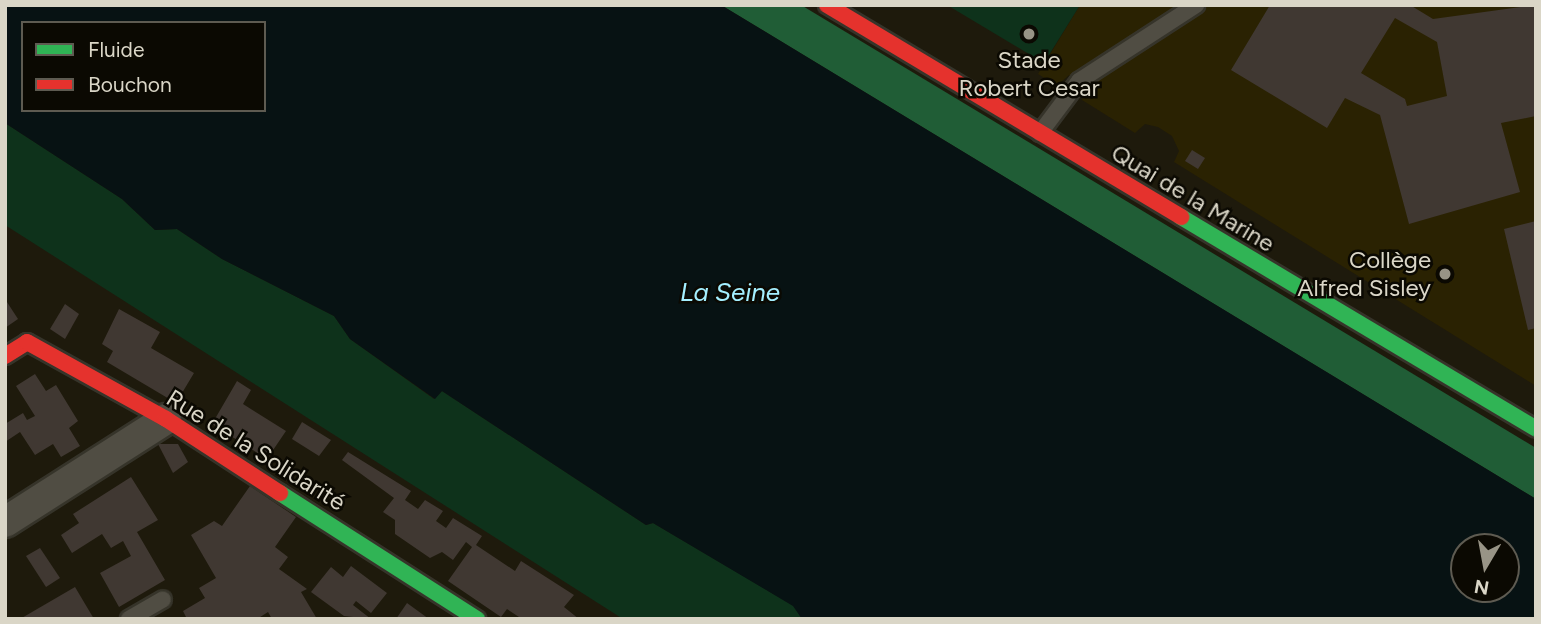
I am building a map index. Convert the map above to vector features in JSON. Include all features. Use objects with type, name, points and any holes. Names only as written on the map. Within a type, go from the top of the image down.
[{"type":"street","name":"Quai de la Marine","points":[[827,5],[1536,429]]},
{"type":"street","name":"Rue de la Solidarité","points":[[5,356],[27,342],[166,419],[477,619]]},
{"type":"street","points":[[5,522],[166,419]]},
{"type":"lane","points":[[1040,133],[1085,76],[1196,5]]},
{"type":"lane","points":[[129,619],[163,599]]},
{"type":"shaded area","name":"Collège Alfred Sisley","points":[[1080,5],[1536,5],[1536,386],[1174,162],[1179,151],[1172,136],[1158,127],[1145,124],[1135,133],[1082,100],[1088,87],[1079,81],[1069,75],[1057,86],[1038,74]]},
{"type":"green space","points":[[721,5],[801,5],[1536,448],[1536,499]]},
{"type":"green space","name":"Stade Robert Cesar","points":[[947,5],[1080,5],[1044,63]]},
{"type":"green space","points":[[5,123],[122,199],[155,230],[177,229],[222,259],[334,316],[350,339],[434,399],[442,391],[646,525],[653,523],[794,606],[802,619],[623,619],[5,225]]},
{"type":"water","name":"La Seine","points":[[5,5],[721,5],[1536,499],[1536,619],[802,619],[793,606],[653,523],[646,525],[442,391],[435,399],[350,339],[334,316],[222,259],[177,229],[155,230],[122,199],[5,123]]},
{"type":"building","points":[[1270,5],[1410,5],[1433,19],[1536,5],[1536,116],[1501,123],[1520,192],[1409,224],[1380,115],[1345,98],[1327,128],[1231,70]],"holes":[[[1395,18],[1437,42],[1447,96],[1407,106],[1405,99],[1361,73]]]},
{"type":"building","points":[[1192,150],[1205,158],[1198,169],[1185,161]]},
{"type":"building","points":[[1536,221],[1536,328],[1528,330],[1504,229]]},
{"type":"building","points":[[5,299],[18,319],[5,328]]},
{"type":"building","points":[[65,304],[79,314],[65,339],[50,329]]},
{"type":"building","points":[[119,309],[160,332],[151,348],[194,373],[176,403],[107,362],[113,351],[102,344]]},
{"type":"building","points":[[35,374],[46,391],[56,385],[78,421],[69,428],[80,446],[61,457],[53,444],[35,455],[20,432],[5,442],[5,424],[23,413],[27,420],[35,416],[16,386]]},
{"type":"building","points":[[237,381],[251,390],[243,404],[286,431],[267,459],[212,424]]},
{"type":"building","points":[[302,422],[331,440],[319,456],[292,439]]},
{"type":"building","points":[[158,444],[178,444],[188,462],[173,473]]},
{"type":"building","points":[[348,452],[411,491],[405,500],[418,509],[425,500],[443,511],[436,521],[446,528],[453,518],[482,536],[476,545],[515,571],[521,561],[574,595],[564,607],[579,619],[522,619],[507,609],[501,617],[448,581],[472,547],[466,542],[453,560],[442,552],[430,558],[395,534],[395,520],[383,512],[394,498],[342,460]]},
{"type":"building","points":[[131,477],[158,520],[137,532],[165,580],[119,607],[100,573],[131,556],[123,541],[111,548],[102,534],[72,553],[61,535],[79,523],[73,514]]},
{"type":"building","points":[[250,486],[296,517],[275,547],[288,557],[279,569],[307,589],[301,592],[317,619],[272,619],[268,612],[257,619],[187,619],[183,611],[205,598],[199,588],[216,578],[191,535],[214,521],[222,526]]},
{"type":"building","points":[[40,548],[60,578],[46,587],[26,556]]},
{"type":"building","points":[[351,566],[387,593],[371,613],[356,601],[353,605],[371,619],[344,616],[311,592],[331,567],[343,577]]},
{"type":"building","points":[[75,587],[94,619],[20,619]]},
{"type":"building","points":[[407,603],[429,619],[396,619]]},
{"type":"traffic: fast","points":[[1181,217],[1536,429]]},
{"type":"traffic: fast","points":[[280,493],[477,619]]},
{"type":"traffic: jam","points":[[827,5],[1181,217]]},
{"type":"traffic: jam","points":[[5,356],[27,342],[166,419],[280,493]]},
{"type":"place","name":"Stade Robert Cesar","points":[[1029,34]]},
{"type":"place","name":"Collège Alfred Sisley","points":[[1445,274]]}]
